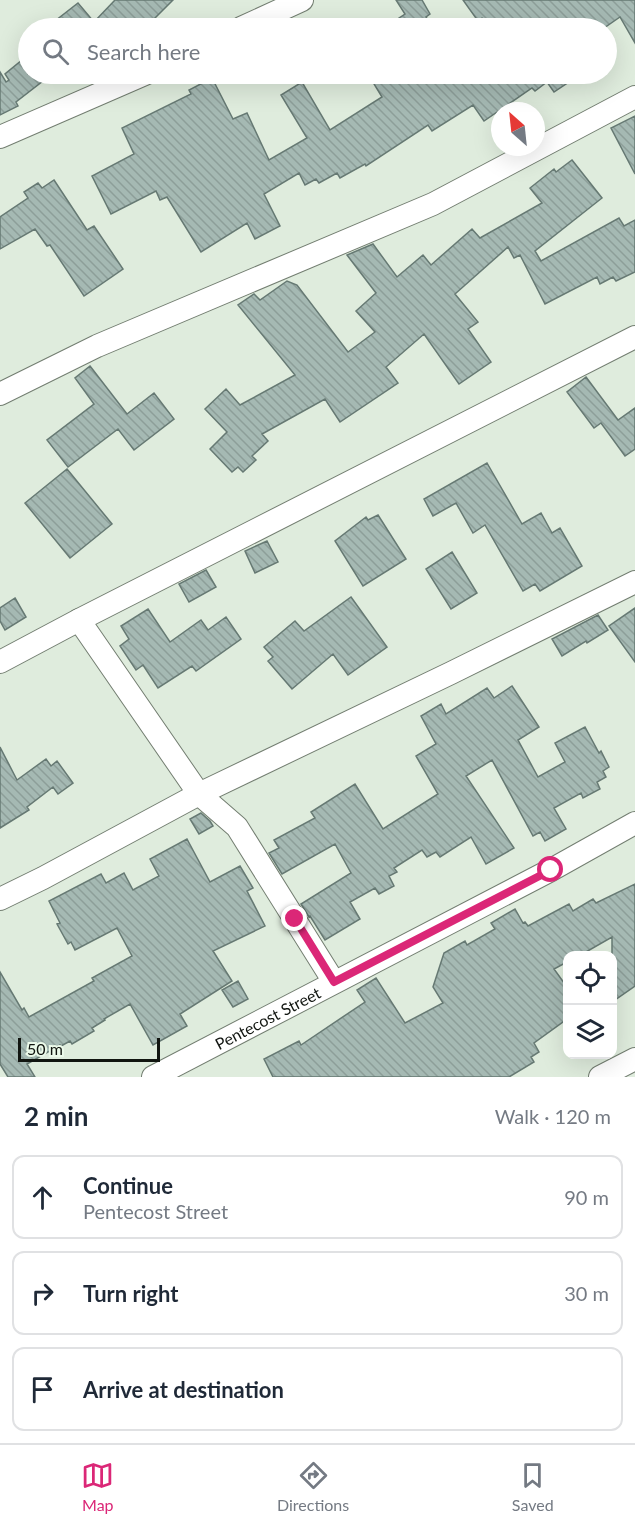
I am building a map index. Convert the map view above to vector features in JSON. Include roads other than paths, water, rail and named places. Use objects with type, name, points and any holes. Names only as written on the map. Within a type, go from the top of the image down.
[{"type":"street","points":[[263,18],[302,0]]},
{"type":"street","points":[[0,137],[122,84]]},
{"type":"street","points":[[0,394],[97,346],[433,204],[635,97]]},
{"type":"street","points":[[0,662],[635,338]]},
{"type":"street","points":[[0,898],[43,878],[199,794],[451,674],[635,582]]},
{"type":"street","points":[[79,620],[199,794],[237,827],[334,982]]},
{"type":"street","name":"Pentecost Street","points":[[153,1077],[551,870],[635,823]]},
{"type":"street","points":[[600,1077],[635,1059]]}]
